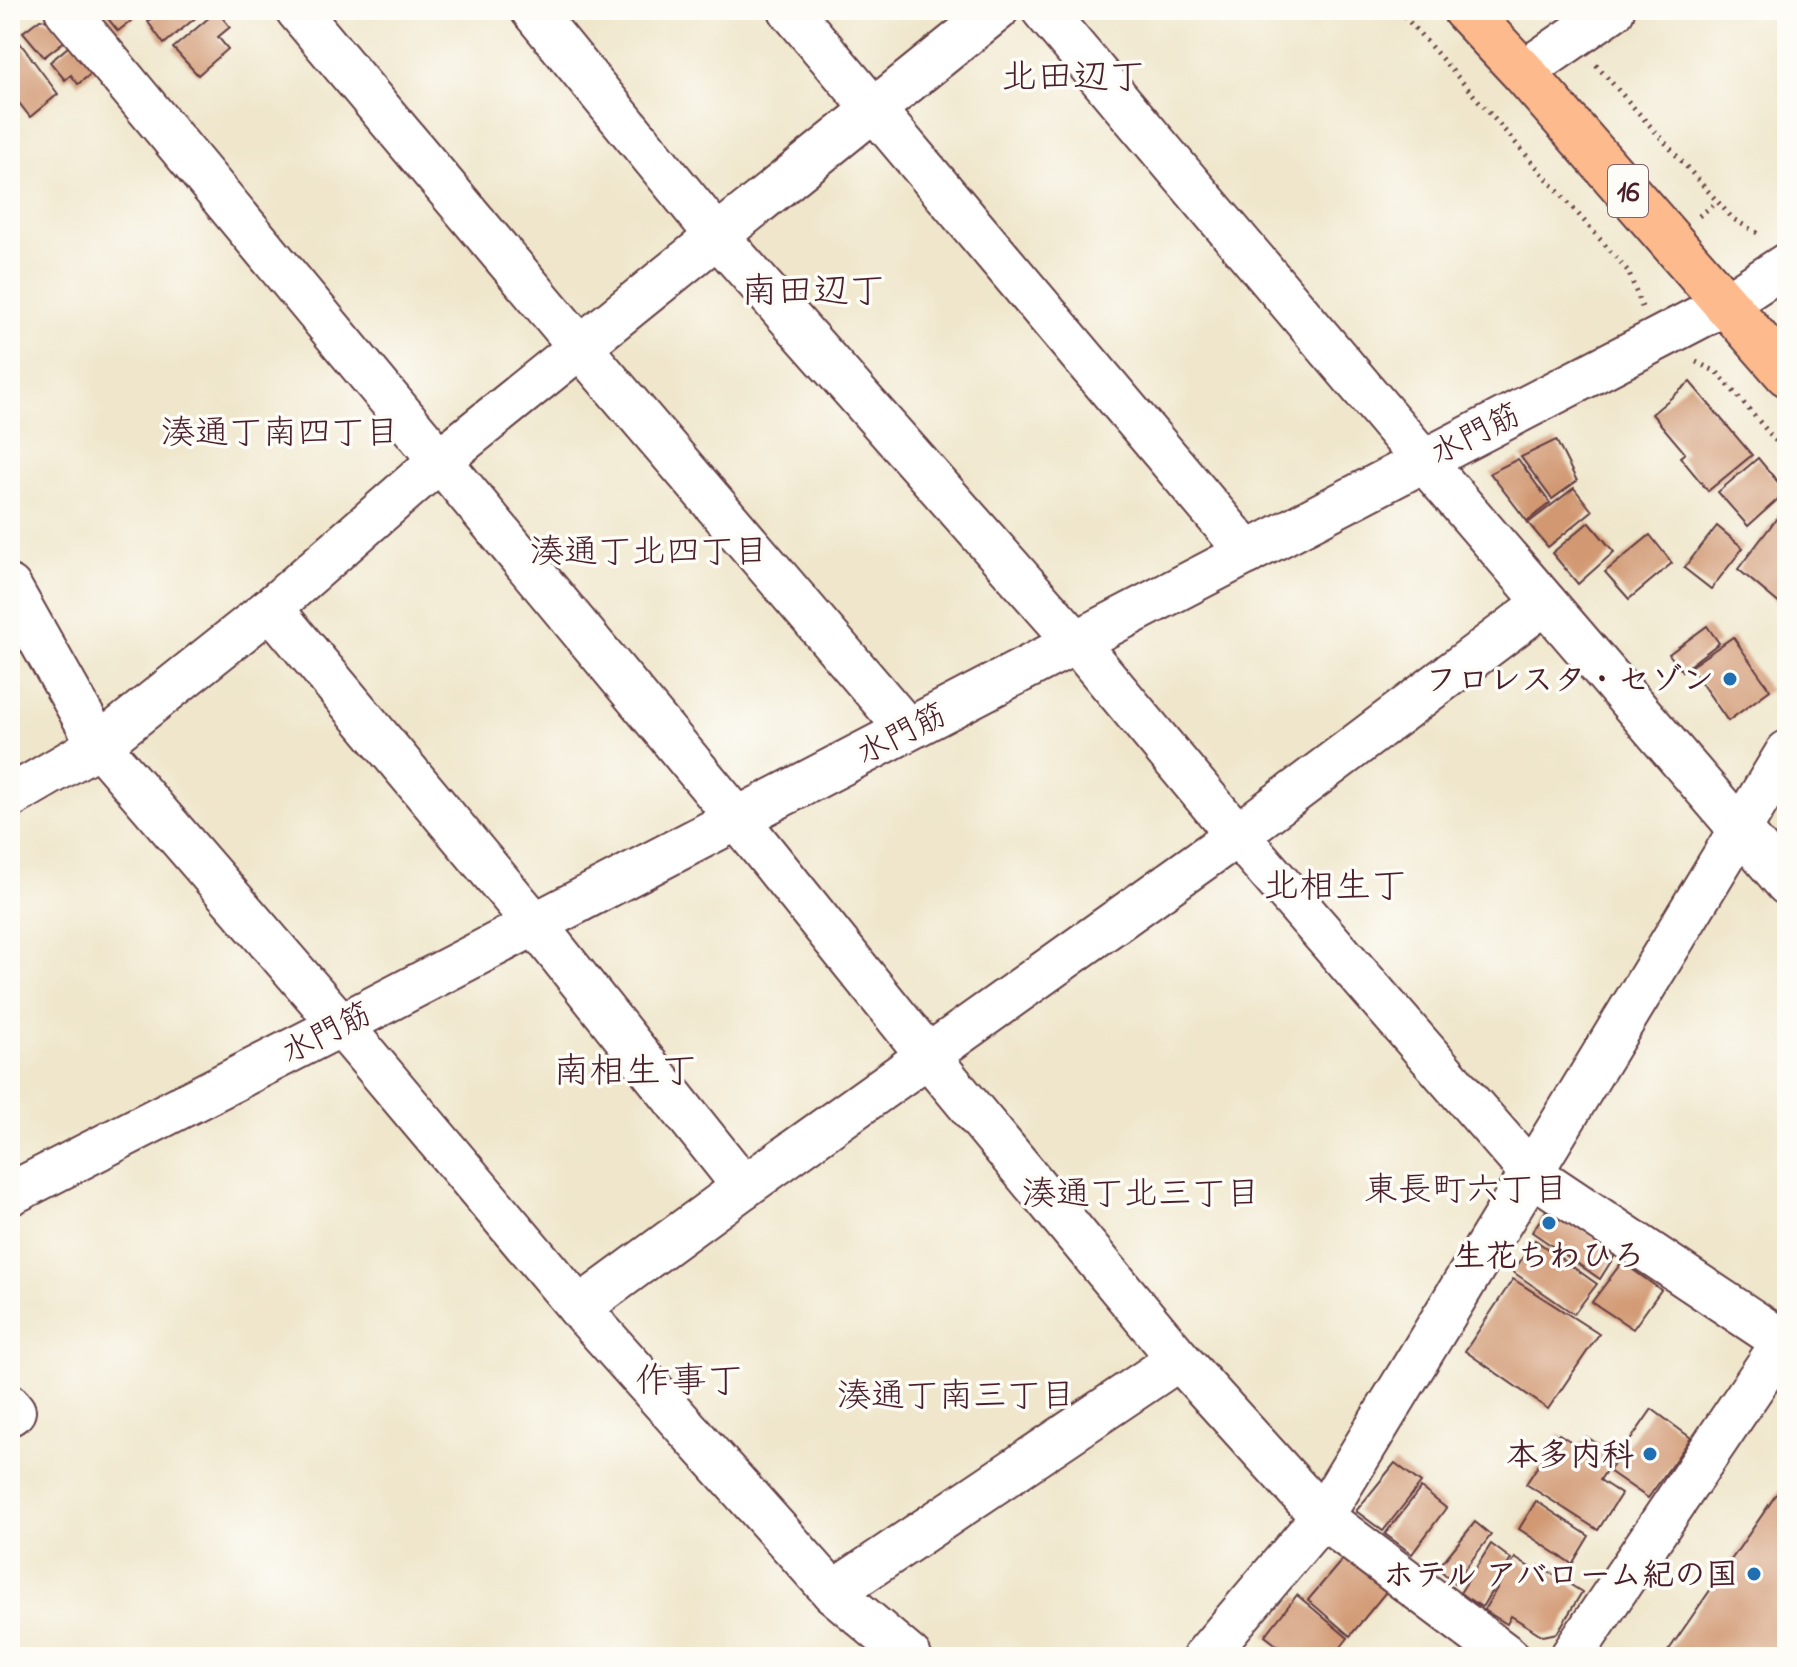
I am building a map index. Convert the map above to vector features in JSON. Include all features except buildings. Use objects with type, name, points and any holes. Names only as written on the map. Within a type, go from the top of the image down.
[{"type":"main road","name":"16","points":[[1465,10],[1787,374]]},
{"type":"street","points":[[66,10],[736,817],[928,1056],[1179,1359],[1322,1517],[1508,1657]]},
{"type":"street","points":[[297,10],[907,729]]},
{"type":"street","points":[[532,10],[717,236],[1077,643],[1237,835],[1532,1174],[1786,1340],[1571,1657]]},
{"type":"street","points":[[790,10],[1248,553]]},
{"type":"street","points":[[10,797],[99,745],[271,608],[440,460],[997,10]]},
{"type":"street","points":[[1043,10],[1787,884]]},
{"type":"street","points":[[1523,72],[1613,10]]},
{"type":"street","name":"水門筋","points":[[10,1194],[341,1025],[1727,303],[1778,252]]},
{"type":"street","points":[[10,587],[99,745],[341,1025],[579,1308],[833,1592],[910,1657]]},
{"type":"street","points":[[579,1308],[1237,835],[1545,603]]},
{"type":"street","points":[[271,608],[534,923],[744,1187]]},
{"type":"street","points":[[1204,1657],[1322,1517],[1787,752]]},
{"type":"street","points":[[833,1592],[1179,1359]]},
{"type":"street","points":[[10,1406],[14,1411],[10,1414]]},
{"type":"path","points":[[1399,10],[1628,271],[1639,303],[1689,359],[1717,372],[1787,454]]},
{"type":"path","points":[[1598,68],[1733,219],[1778,252]]},
{"type":"place","name":"フロレスタ・セゾン","points":[[1730,679]]},
{"type":"place","name":"生花ちわひろ","points":[[1549,1223]]},
{"type":"place","name":"本多内科","points":[[1650,1454]]},
{"type":"place","name":"ホテル アバローム紀の国","points":[[1754,1574]]},
{"type":"district","name":"北田辺丁","points":[[1073,75]]},
{"type":"district","name":"南田辺丁","points":[[813,289]]},
{"type":"district","name":"湊通丁南四丁目","points":[[280,431]]},
{"type":"district","name":"湊通丁北四丁目","points":[[649,550]]},
{"type":"district","name":"北相生丁","points":[[1335,884]]},
{"type":"district","name":"南相生丁","points":[[625,1069]]},
{"type":"district","name":"東長町六丁目","points":[[1466,1188]]},
{"type":"district","name":"湊通丁北三丁目","points":[[1141,1192]]},
{"type":"district","name":"作事丁","points":[[689,1379]]},
{"type":"district","name":"湊通丁南三丁目","points":[[956,1394]]}]
